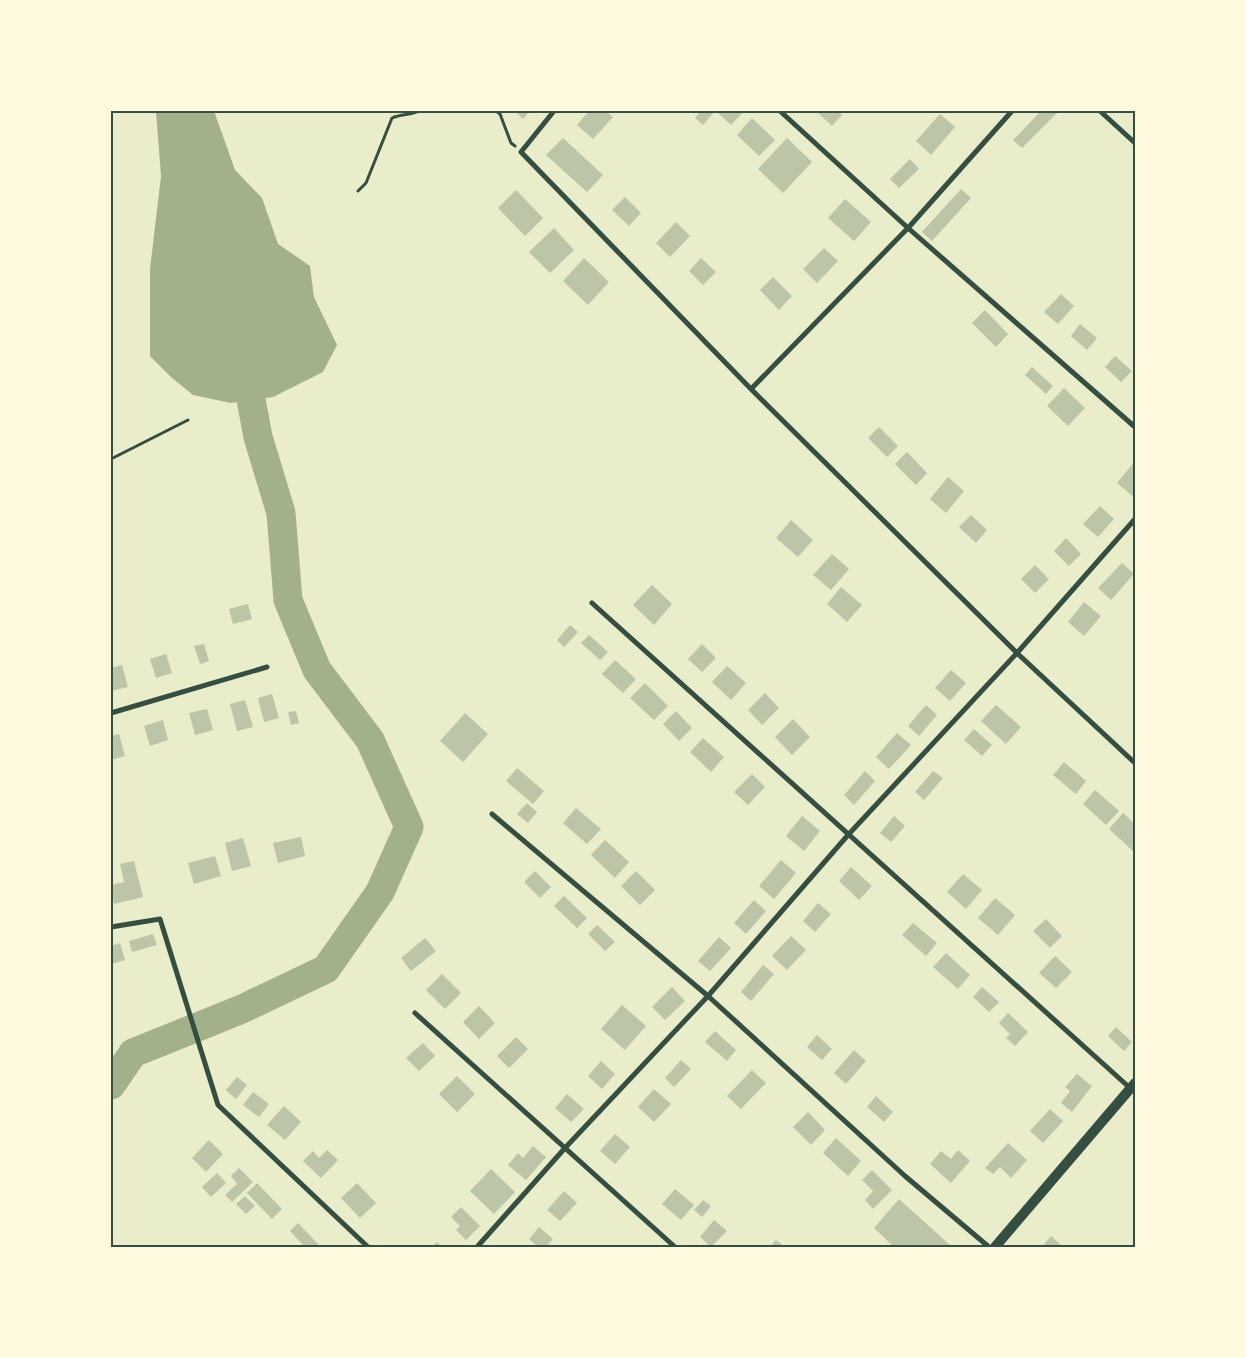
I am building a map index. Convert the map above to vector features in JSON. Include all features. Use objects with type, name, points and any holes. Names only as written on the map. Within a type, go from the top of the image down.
[{"type":"main road","points":[[995,1247],[1132,1085]]},
{"type":"street","points":[[554,111],[521,152],[751,389],[1017,653],[1135,764]]},
{"type":"street","points":[[780,111],[908,228],[1135,427]]},
{"type":"street","points":[[751,389],[908,228],[1012,111]]},
{"type":"street","points":[[1100,111],[1135,143]]},
{"type":"street","points":[[477,1247],[564,1148],[708,996],[848,835],[1017,653],[1135,519]]},
{"type":"street","points":[[592,603],[848,835],[1132,1085]]},
{"type":"street","points":[[111,713],[267,667]]},
{"type":"street","points":[[492,814],[708,996],[904,1176],[989,1247]]},
{"type":"street","points":[[111,927],[160,919],[218,1105],[368,1247]]},
{"type":"street","points":[[415,1013],[675,1247]]},
{"type":"path","points":[[358,191],[366,183],[392,118],[419,111]]},
{"type":"path","points":[[496,111],[500,114],[511,143],[521,152]]},
{"type":"path","points":[[111,459],[188,420]]},
{"type":"shaded area","points":[[156,111],[214,111],[235,170],[262,198],[278,244],[310,266],[314,297],[337,345],[323,372],[273,397],[231,403],[193,395],[172,378],[150,356],[150,269],[161,176]]},
{"type":"building","points":[[515,111],[530,111],[523,119]]},
{"type":"building","points":[[589,111],[606,111],[613,117],[593,139],[577,125]]},
{"type":"building","points":[[701,111],[715,111],[703,125],[695,118]]},
{"type":"building","points":[[716,111],[744,111],[731,125]]},
{"type":"building","points":[[816,111],[838,111],[842,115],[832,126]]},
{"type":"building","points":[[1041,111],[1059,111],[1022,148],[1013,140]]},
{"type":"building","points":[[940,114],[955,127],[931,155],[916,141]]},
{"type":"building","points":[[752,118],[775,140],[759,156],[737,135]]},
{"type":"building","points":[[563,138],[603,175],[587,192],[546,155]]},
{"type":"building","points":[[787,138],[812,162],[783,193],[758,169]]},
{"type":"building","points":[[910,159],[919,169],[899,188],[890,179]]},
{"type":"building","points":[[961,189],[971,198],[932,241],[922,232]]},
{"type":"building","points":[[516,190],[543,218],[525,236],[498,208]]},
{"type":"building","points":[[625,197],[641,213],[629,226],[612,210]]},
{"type":"building","points":[[845,199],[871,222],[854,241],[828,218]]},
{"type":"building","points":[[676,222],[690,236],[670,257],[656,243]]},
{"type":"building","points":[[554,228],[574,250],[550,273],[529,252]]},
{"type":"building","points":[[824,248],[838,261],[817,283],[803,269]]},
{"type":"building","points":[[584,258],[609,282],[588,305],[563,281]]},
{"type":"building","points":[[701,258],[716,272],[703,285],[689,271]]},
{"type":"building","points":[[773,277],[792,296],[779,310],[760,290]]},
{"type":"building","points":[[1061,294],[1074,306],[1058,324],[1044,312]]},
{"type":"building","points":[[985,310],[1008,334],[996,347],[972,323]]},
{"type":"building","points":[[1080,324],[1097,338],[1087,350],[1071,336]]},
{"type":"building","points":[[1115,356],[1132,371],[1121,382],[1105,367]]},
{"type":"building","points":[[1032,367],[1053,386],[1046,394],[1025,375]]},
{"type":"building","points":[[1064,388],[1085,408],[1068,426],[1047,406]]},
{"type":"building","points":[[879,427],[898,446],[887,457],[868,438]]},
{"type":"building","points":[[907,452],[927,473],[916,485],[895,464]]},
{"type":"building","points":[[1135,461],[1135,498],[1117,483]]},
{"type":"building","points":[[948,477],[964,491],[946,513],[930,499]]},
{"type":"building","points":[[1100,506],[1114,519],[1098,537],[1083,524]]},
{"type":"building","points":[[971,515],[987,530],[976,543],[959,527]]},
{"type":"building","points":[[791,520],[813,540],[798,557],[776,538]]},
{"type":"building","points":[[1066,538],[1081,554],[1069,566],[1054,551]]},
{"type":"building","points":[[832,554],[849,569],[831,590],[813,575]]},
{"type":"building","points":[[1122,563],[1134,574],[1111,600],[1098,588]]},
{"type":"building","points":[[1035,565],[1049,579],[1035,593],[1021,579]]},
{"type":"building","points":[[652,585],[672,604],[654,625],[633,605]]},
{"type":"building","points":[[841,587],[862,605],[847,622],[827,604]]},
{"type":"building","points":[[1084,602],[1101,616],[1084,636],[1068,622]]},
{"type":"building","points":[[248,604],[252,619],[233,624],[229,609]]},
{"type":"building","points":[[570,625],[578,632],[564,647],[557,640]]},
{"type":"building","points":[[589,635],[608,652],[600,660],[581,643]]},
{"type":"building","points":[[204,644],[209,661],[200,664],[194,646]]},
{"type":"building","points":[[702,644],[716,658],[702,672],[688,659]]},
{"type":"building","points":[[166,654],[172,673],[156,678],[150,659]]},
{"type":"building","points":[[615,660],[636,679],[623,693],[602,674]]},
{"type":"building","points":[[122,665],[128,687],[111,691],[111,668]]},
{"type":"building","points":[[727,666],[746,683],[731,700],[712,682]]},
{"type":"building","points":[[951,670],[966,683],[950,701],[935,688]]},
{"type":"building","points":[[645,683],[668,706],[654,720],[630,698]]},
{"type":"building","points":[[765,693],[779,708],[762,725],[748,710]]},
{"type":"building","points":[[272,694],[279,718],[264,722],[258,698]]},
{"type":"building","points":[[245,700],[253,727],[237,731],[230,704]]},
{"type":"building","points":[[926,705],[937,715],[919,736],[908,726]]},
{"type":"building","points":[[996,705],[1021,727],[1006,744],[981,721]]},
{"type":"building","points":[[207,709],[213,730],[195,735],[189,713]]},
{"type":"building","points":[[296,711],[299,723],[291,725],[288,712]]},
{"type":"building","points":[[676,711],[692,728],[679,741],[663,724]]},
{"type":"building","points":[[465,713],[488,734],[463,762],[440,741]]},
{"type":"building","points":[[793,719],[810,737],[792,755],[775,737]]},
{"type":"building","points":[[163,720],[168,740],[150,746],[144,726]]},
{"type":"building","points":[[974,729],[992,745],[982,756],[964,740]]},
{"type":"building","points":[[897,733],[911,745],[889,769],[876,757]]},
{"type":"building","points":[[119,734],[125,756],[111,760],[111,736]]},
{"type":"building","points":[[703,738],[724,757],[711,772],[690,752]]},
{"type":"building","points":[[1064,762],[1086,781],[1076,794],[1053,775]]},
{"type":"building","points":[[517,768],[544,791],[533,804],[506,781]]},
{"type":"building","points":[[865,771],[875,781],[854,805],[844,795]]},
{"type":"building","points":[[933,771],[943,778],[924,800],[915,792]]},
{"type":"building","points":[[752,774],[765,787],[748,805],[734,792]]},
{"type":"building","points":[[1095,790],[1119,811],[1106,825],[1083,804]]},
{"type":"building","points":[[527,803],[537,812],[528,823],[517,814]]},
{"type":"building","points":[[576,808],[601,829],[587,844],[563,823]]},
{"type":"building","points":[[1123,813],[1135,824],[1135,853],[1109,829]]},
{"type":"building","points":[[802,816],[820,831],[804,851],[786,836]]},
{"type":"building","points":[[894,816],[905,826],[891,842],[880,833]]},
{"type":"building","points":[[301,837],[305,856],[278,863],[273,843]]},
{"type":"building","points":[[243,838],[251,866],[232,871],[225,843]]},
{"type":"building","points":[[605,840],[629,862],[615,878],[591,855]]},
{"type":"building","points":[[215,856],[221,876],[194,884],[188,863]]},
{"type":"building","points":[[781,860],[796,873],[774,899],[759,886]]},
{"type":"building","points":[[134,861],[143,897],[114,904],[111,885],[124,882],[120,864]]},
{"type":"building","points":[[851,867],[872,886],[859,900],[839,881]]},
{"type":"building","points":[[535,871],[551,887],[540,898],[524,882]]},
{"type":"building","points":[[636,871],[655,890],[640,905],[621,886]]},
{"type":"building","points":[[963,874],[982,890],[966,909],[947,892]]},
{"type":"building","points":[[564,896],[587,918],[577,928],[554,906]]},
{"type":"building","points":[[995,898],[1015,915],[998,935],[978,918]]},
{"type":"building","points":[[754,900],[766,911],[746,934],[734,923]]},
{"type":"building","points":[[818,903],[831,914],[815,932],[803,921]]},
{"type":"building","points":[[1046,919],[1062,936],[1050,948],[1033,931]]},
{"type":"building","points":[[913,923],[937,943],[926,956],[902,935]]},
{"type":"building","points":[[597,925],[615,942],[605,951],[588,934]]},
{"type":"building","points":[[153,934],[157,945],[132,952],[129,941]]},
{"type":"building","points":[[791,936],[806,950],[787,970],[772,956]]},
{"type":"building","points":[[719,937],[731,948],[710,971],[698,961]]},
{"type":"building","points":[[425,938],[436,951],[411,971],[401,958]]},
{"type":"building","points":[[120,943],[125,960],[111,964],[111,946]]},
{"type":"building","points":[[946,953],[970,975],[958,989],[933,967]]},
{"type":"building","points":[[1055,956],[1072,972],[1056,988],[1039,973]]},
{"type":"building","points":[[763,965],[774,974],[751,1001],[741,992]]},
{"type":"building","points":[[442,974],[461,993],[445,1009],[426,990]]},
{"type":"building","points":[[672,987],[685,1001],[665,1020],[652,1007]]},
{"type":"building","points":[[982,987],[999,1002],[989,1012],[973,997]]},
{"type":"building","points":[[622,1005],[646,1026],[625,1050],[601,1029]]},
{"type":"building","points":[[479,1006],[495,1023],[479,1039],[463,1022]]},
{"type":"building","points":[[1008,1013],[1028,1032],[1015,1046],[1006,1038],[1010,1034],[999,1023]]},
{"type":"building","points":[[1116,1027],[1132,1042],[1124,1051],[1108,1036]]},
{"type":"building","points":[[715,1031],[736,1050],[727,1061],[705,1042]]},
{"type":"building","points":[[817,1035],[832,1049],[822,1060],[807,1047]]},
{"type":"building","points":[[516,1037],[528,1049],[509,1068],[497,1056]]},
{"type":"building","points":[[423,1043],[435,1056],[419,1071],[406,1058]]},
{"type":"building","points":[[854,1050],[866,1061],[846,1084],[834,1073]]},
{"type":"building","points":[[681,1060],[691,1069],[674,1087],[665,1078]]},
{"type":"building","points":[[601,1061],[615,1074],[602,1089],[588,1076]]},
{"type":"building","points":[[752,1070],[766,1083],[741,1109],[727,1096]]},
{"type":"building","points":[[1077,1074],[1092,1086],[1072,1112],[1061,1103],[1070,1091],[1065,1087]]},
{"type":"building","points":[[457,1076],[475,1094],[457,1112],[439,1094]]},
{"type":"building","points":[[237,1077],[247,1085],[236,1099],[226,1090]]},
{"type":"building","points":[[654,1089],[671,1104],[654,1122],[638,1107]]},
{"type":"building","points":[[253,1092],[269,1104],[259,1117],[243,1105]]},
{"type":"building","points":[[567,1094],[584,1109],[571,1122],[555,1108]]},
{"type":"building","points":[[876,1096],[893,1112],[884,1122],[867,1107]]},
{"type":"building","points":[[284,1106],[301,1122],[285,1140],[267,1125]]},
{"type":"building","points":[[1050,1109],[1063,1121],[1043,1143],[1030,1131]]},
{"type":"building","points":[[808,1112],[825,1130],[811,1145],[793,1127]]},
{"type":"building","points":[[615,1134],[630,1147],[615,1164],[600,1151]]},
{"type":"building","points":[[836,1138],[861,1161],[848,1176],[823,1153]]},
{"type":"building","points":[[209,1140],[223,1154],[206,1172],[192,1158]]},
{"type":"building","points":[[1008,1143],[1027,1160],[1011,1178],[1000,1167],[993,1174],[985,1168]]},
{"type":"building","points":[[533,1146],[546,1157],[526,1180],[508,1165],[518,1153],[523,1158]]},
{"type":"building","points":[[327,1150],[338,1160],[321,1178],[303,1161],[313,1151],[319,1158]]},
{"type":"building","points":[[958,1150],[970,1161],[951,1183],[930,1164],[941,1151],[951,1159]]},
{"type":"building","points":[[239,1168],[253,1182],[232,1202],[225,1195],[237,1184],[231,1176]]},
{"type":"building","points":[[491,1169],[515,1192],[494,1214],[470,1191]]},
{"type":"building","points":[[872,1170],[892,1190],[873,1209],[865,1200],[873,1191],[862,1180]]},
{"type":"building","points":[[217,1173],[226,1183],[211,1197],[202,1187]]},
{"type":"building","points":[[257,1183],[282,1209],[272,1219],[247,1193]]},
{"type":"building","points":[[357,1183],[376,1203],[360,1218],[341,1198]]},
{"type":"building","points":[[675,1189],[694,1205],[681,1220],[662,1204]]},
{"type":"building","points":[[564,1191],[577,1203],[560,1221],[547,1210]]},
{"type":"building","points":[[245,1196],[255,1206],[246,1214],[236,1204]]},
{"type":"building","points":[[899,1199],[950,1245],[949,1247],[894,1247],[874,1228]]},
{"type":"building","points":[[703,1200],[711,1206],[702,1217],[694,1210]]},
{"type":"building","points":[[461,1207],[480,1226],[466,1240],[456,1230],[460,1226],[451,1217]]},
{"type":"building","points":[[714,1220],[727,1231],[711,1247],[700,1237]]},
{"type":"building","points":[[298,1223],[318,1244],[316,1247],[305,1247],[290,1231]]},
{"type":"building","points":[[539,1227],[553,1239],[546,1247],[538,1247],[529,1239]]},
{"type":"building","points":[[1051,1236],[1061,1245],[1059,1247],[1042,1247]]},
{"type":"building","points":[[776,1240],[785,1247],[770,1247]]},
{"type":"building","points":[[437,1242],[442,1247],[432,1247]]},
{"type":"waterway","points":[[111,1085],[133,1053],[242,1009],[326,969],[380,892],[409,827],[370,740],[317,670],[288,600],[281,513],[258,437],[244,362]]}]
